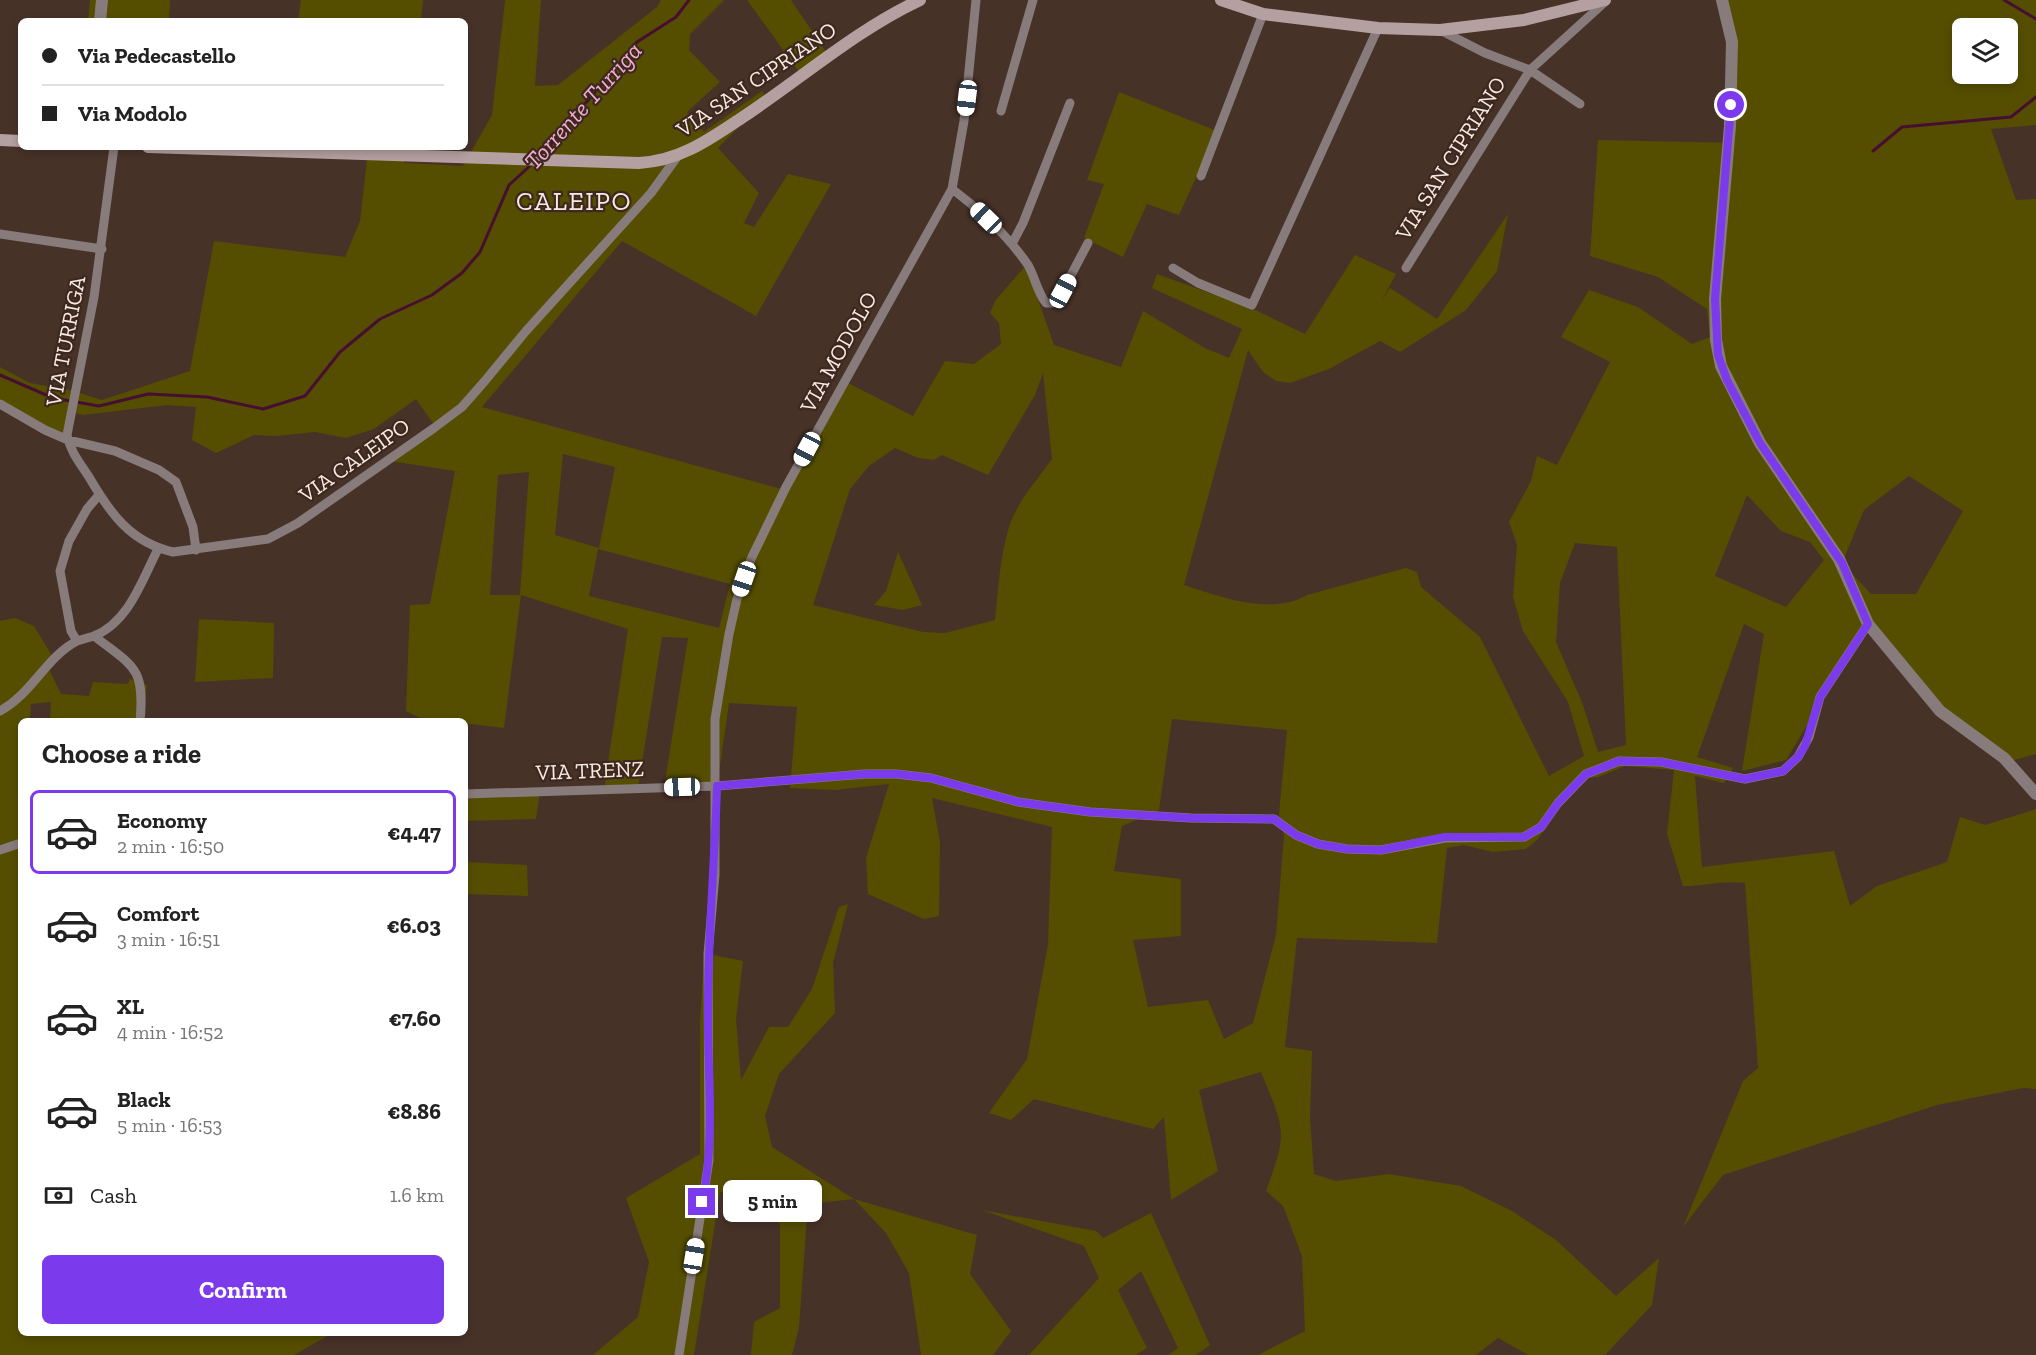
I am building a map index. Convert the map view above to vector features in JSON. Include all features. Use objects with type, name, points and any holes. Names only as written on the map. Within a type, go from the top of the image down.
[{"type":"main road","name":"VIA SAN CIPRIANO","points":[[249,150],[639,163],[676,157],[705,142],[874,26],[920,0]]},
{"type":"main road","name":"VIA SAN CIPRIANO","points":[[1221,0],[1263,14],[1378,28],[1440,30],[1524,20],[1606,0]]},
{"type":"main road","points":[[0,140],[18,141]]},
{"type":"street","points":[[100,18],[102,0]]},
{"type":"street","name":"VIA MODOLO","points":[[679,1355],[709,1160],[708,954],[715,875],[717,786],[715,719],[722,670],[737,599],[751,559],[818,429],[952,189],[964,121],[976,0]]},
{"type":"street","points":[[1001,111],[1034,0]]},
{"type":"street","name":"VIA SAN CIPRIANO","points":[[1406,268],[1530,70],[1606,0]]},
{"type":"street","points":[[1722,0],[1732,42],[1730,138],[1715,299],[1718,355],[1727,380],[1760,443],[1842,563],[1868,624],[1940,711],[2004,758],[2036,794]]},
{"type":"street","points":[[1201,176],[1263,14]]},
{"type":"street","points":[[1173,268],[1198,283],[1252,305],[1378,28]]},
{"type":"street","name":"VIA SAN CIPRIANO","points":[[1440,30],[1485,53],[1530,70],[1580,104]]},
{"type":"street","points":[[1012,244],[1023,223],[1070,103]]},
{"type":"street","name":"VIA TURRIGA","points":[[68,440],[66,430],[102,249],[114,150]]},
{"type":"street","name":"VIA CALEIPO","points":[[158,549],[173,552],[196,550],[268,539],[297,523],[462,407],[651,193],[676,157]]},
{"type":"street","points":[[952,189],[970,202],[1012,244],[1030,268],[1044,301],[1049,304],[1060,296],[1088,243]]},
{"type":"street","name":"VIA TURRIGA","points":[[0,234],[102,249]]},
{"type":"street","points":[[0,404],[45,430],[68,440],[115,451],[159,470],[176,482],[193,527],[196,550]]},
{"type":"street","points":[[0,711],[20,697],[54,659],[77,641],[94,636],[112,626],[123,614],[158,549],[114,518],[68,440]]},
{"type":"street","points":[[77,641],[71,631],[60,571],[69,541],[87,509],[99,495]]},
{"type":"street","name":"VIA TRENZ","points":[[468,794],[717,786],[865,774],[896,774],[931,778],[1018,802],[1090,812],[1191,818],[1274,819],[1296,835],[1318,844],[1347,849],[1381,850],[1445,837],[1524,837],[1541,827],[1558,803],[1586,774],[1619,761],[1661,762],[1745,779],[1783,771],[1794,762],[1805,746],[1820,697],[1868,624]]},
{"type":"street","points":[[94,636],[125,660],[137,675],[142,689],[140,718]]},
{"type":"street","points":[[0,850],[18,844]]},
{"type":"shaded area","points":[[90,0],[170,0],[169,18],[88,18]]},
{"type":"shaded area","points":[[301,0],[423,0],[421,18],[298,18]]},
{"type":"shaded area","points":[[505,0],[541,0],[535,86],[558,85],[657,7],[661,0],[724,0],[690,34],[689,50],[720,82],[687,112],[704,132],[762,91],[768,100],[757,108],[718,148],[759,193],[744,223],[754,227],[788,174],[831,184],[756,316],[622,241],[482,407],[785,490],[844,381],[913,416],[945,361],[974,364],[1001,344],[999,323],[990,313],[995,301],[1026,265],[1054,345],[1121,367],[1143,311],[1205,348],[1229,358],[1242,329],[1152,288],[1157,274],[1251,308],[1305,334],[1355,255],[1396,274],[1382,300],[1390,288],[1437,319],[1508,214],[1497,271],[1466,310],[1400,352],[1380,341],[1329,369],[1290,383],[1276,381],[1263,372],[1248,350],[1184,585],[1230,599],[1278,604],[1406,568],[1417,572],[1421,587],[1480,637],[1549,776],[1584,756],[1568,702],[1523,631],[1513,597],[1517,545],[1509,522],[1531,481],[1537,456],[1557,465],[1610,362],[1561,337],[1589,290],[1638,307],[1692,344],[1710,337],[1707,309],[1658,277],[1590,256],[1598,140],[1735,143],[1735,34],[1727,0],[2036,0],[2036,125],[1991,129],[2016,200],[2036,199],[2036,754],[2007,762],[1939,718],[1928,699],[1868,625],[1786,760],[1742,771],[1764,634],[1744,624],[1697,757],[1733,768],[1724,783],[1695,776],[1702,867],[1834,851],[1850,906],[1877,886],[1947,862],[1960,817],[1985,825],[2036,809],[2036,1089],[2023,1088],[1937,1105],[1723,1175],[1683,1227],[1743,1081],[1758,1068],[1745,883],[1683,886],[1667,834],[1674,770],[1625,766],[1598,777],[1574,780],[1538,839],[1526,849],[1493,852],[1464,845],[1447,848],[1437,943],[1297,938],[1285,1047],[1312,1051],[1310,1118],[1314,1174],[1336,1181],[1389,1174],[1461,1186],[1512,1211],[1556,1240],[1616,1296],[1659,1258],[1652,1305],[1605,1355],[1528,1355],[1498,1338],[1476,1355],[1258,1355],[1305,1331],[1302,1256],[1283,1206],[1266,1191],[1278,1155],[1281,1131],[1275,1107],[1261,1072],[1199,1090],[1218,1171],[1171,1200],[1164,1117],[1153,1129],[1034,1099],[1011,1120],[989,1113],[1027,1059],[1048,944],[1052,827],[932,798],[940,842],[939,916],[924,919],[868,894],[866,858],[889,784],[835,790],[790,788],[797,707],[729,703],[717,786],[664,788],[688,638],[662,637],[638,788],[604,790],[628,629],[521,595],[504,728],[468,724],[468,718],[420,718],[406,711],[410,605],[430,604],[455,471],[390,461],[437,429],[416,399],[374,429],[346,438],[315,432],[277,436],[254,435],[216,453],[192,440],[196,407],[167,405],[83,415],[68,411],[64,436],[0,402],[0,367],[30,383],[70,390],[102,400],[190,371],[214,241],[345,257],[360,221],[367,160],[378,160],[379,150],[406,150],[404,163],[463,166],[492,115]],"holes":[[[1043,373],[1052,459],[1022,500],[1009,527],[1001,561],[995,620],[945,633],[923,632],[813,605],[850,489],[869,466],[895,448],[918,458],[934,460],[942,455],[988,475],[1035,395]],[[563,454],[615,467],[599,548],[555,535]],[[529,472],[520,595],[490,595],[498,475]],[[1909,476],[1963,511],[1916,594],[1871,594],[1842,563],[1864,510]],[[1747,495],[1781,531],[1810,542],[1824,560],[1786,607],[1715,576]],[[1575,543],[1617,547],[1626,745],[1598,752],[1583,705],[1556,642],[1560,583]],[[598,549],[730,584],[719,628],[589,596]],[[1172,719],[1287,730],[1279,814],[1284,836],[1276,935],[1253,1023],[1224,1039],[1208,1000],[1148,1007],[1133,940],[1181,936],[1181,879],[1114,871],[1122,826],[1159,810]]]},
{"type":"shaded area","points":[[747,0],[791,0],[830,58],[802,76]]},
{"type":"shaded area","points":[[1119,92],[1217,131],[1179,215],[1147,204],[1123,257],[1084,238],[1104,184],[1087,180]]},
{"type":"shaded area","points":[[898,552],[922,605],[903,610],[874,605],[886,591]]},
{"type":"shaded area","points":[[15,618],[34,626],[54,659],[47,665],[61,694],[89,696],[93,682],[128,684],[130,679],[147,685],[143,718],[50,718],[51,702],[31,704],[30,718],[18,718],[18,1336],[327,1336],[294,1355],[0,1355],[0,621]]},
{"type":"shaded area","points":[[199,619],[274,623],[273,678],[195,682]]},
{"type":"shaded area","points":[[540,792],[536,819],[468,821],[468,794]]},
{"type":"shaded area","points":[[468,862],[527,865],[528,896],[468,894]]},
{"type":"shaded area","points":[[848,904],[833,963],[835,1013],[779,1074],[765,1116],[772,1147],[854,1199],[808,1204],[799,1327],[792,1355],[751,1355],[754,1322],[780,1308],[780,1226],[770,1190],[720,1192],[694,1355],[593,1355],[638,1317],[649,1262],[626,1198],[700,1154],[700,1021],[704,956],[708,954],[743,961],[736,1019],[741,1080],[769,1027],[788,1027],[812,989],[839,907]]},
{"type":"shaded area","points":[[854,1199],[977,1235],[970,1274],[1011,1331],[993,1355],[921,1355],[909,1273],[886,1233]]},
{"type":"shaded area","points":[[982,1210],[1096,1231],[1103,1238],[1151,1213],[1210,1345],[1196,1355],[1168,1355],[1178,1348],[1141,1271],[1118,1290],[1147,1348],[1136,1355],[1029,1355],[1099,1278],[1084,1246]]},
{"type":"waterway","name":"Torrente Turriga","points":[[541,156],[637,42],[676,17],[689,0]]},
{"type":"waterway","points":[[2004,0],[2036,19]]},
{"type":"waterway","points":[[1873,151],[1902,127],[2011,117],[2036,97]]},
{"type":"waterway","name":"Torrente Turriga","points":[[0,375],[53,398],[99,406],[148,394],[207,397],[263,409],[305,396],[340,352],[380,319],[432,295],[462,273],[480,252],[509,185],[532,164]]},
{"type":"district","name":"CALEIPO","points":[[574,201]]},
{"type":"route","points":[[702,1202],[709,1160],[708,954],[715,875],[717,786],[865,774],[896,774],[931,778],[1018,802],[1090,812],[1191,818],[1274,819],[1296,835],[1318,844],[1347,849],[1381,850],[1445,837],[1524,837],[1541,827],[1558,803],[1586,774],[1619,761],[1661,762],[1745,779],[1774,774],[1790,767],[1809,737],[1820,697],[1868,624],[1842,563],[1760,443],[1727,380],[1718,355],[1715,299],[1725,209],[1731,105]]}]
